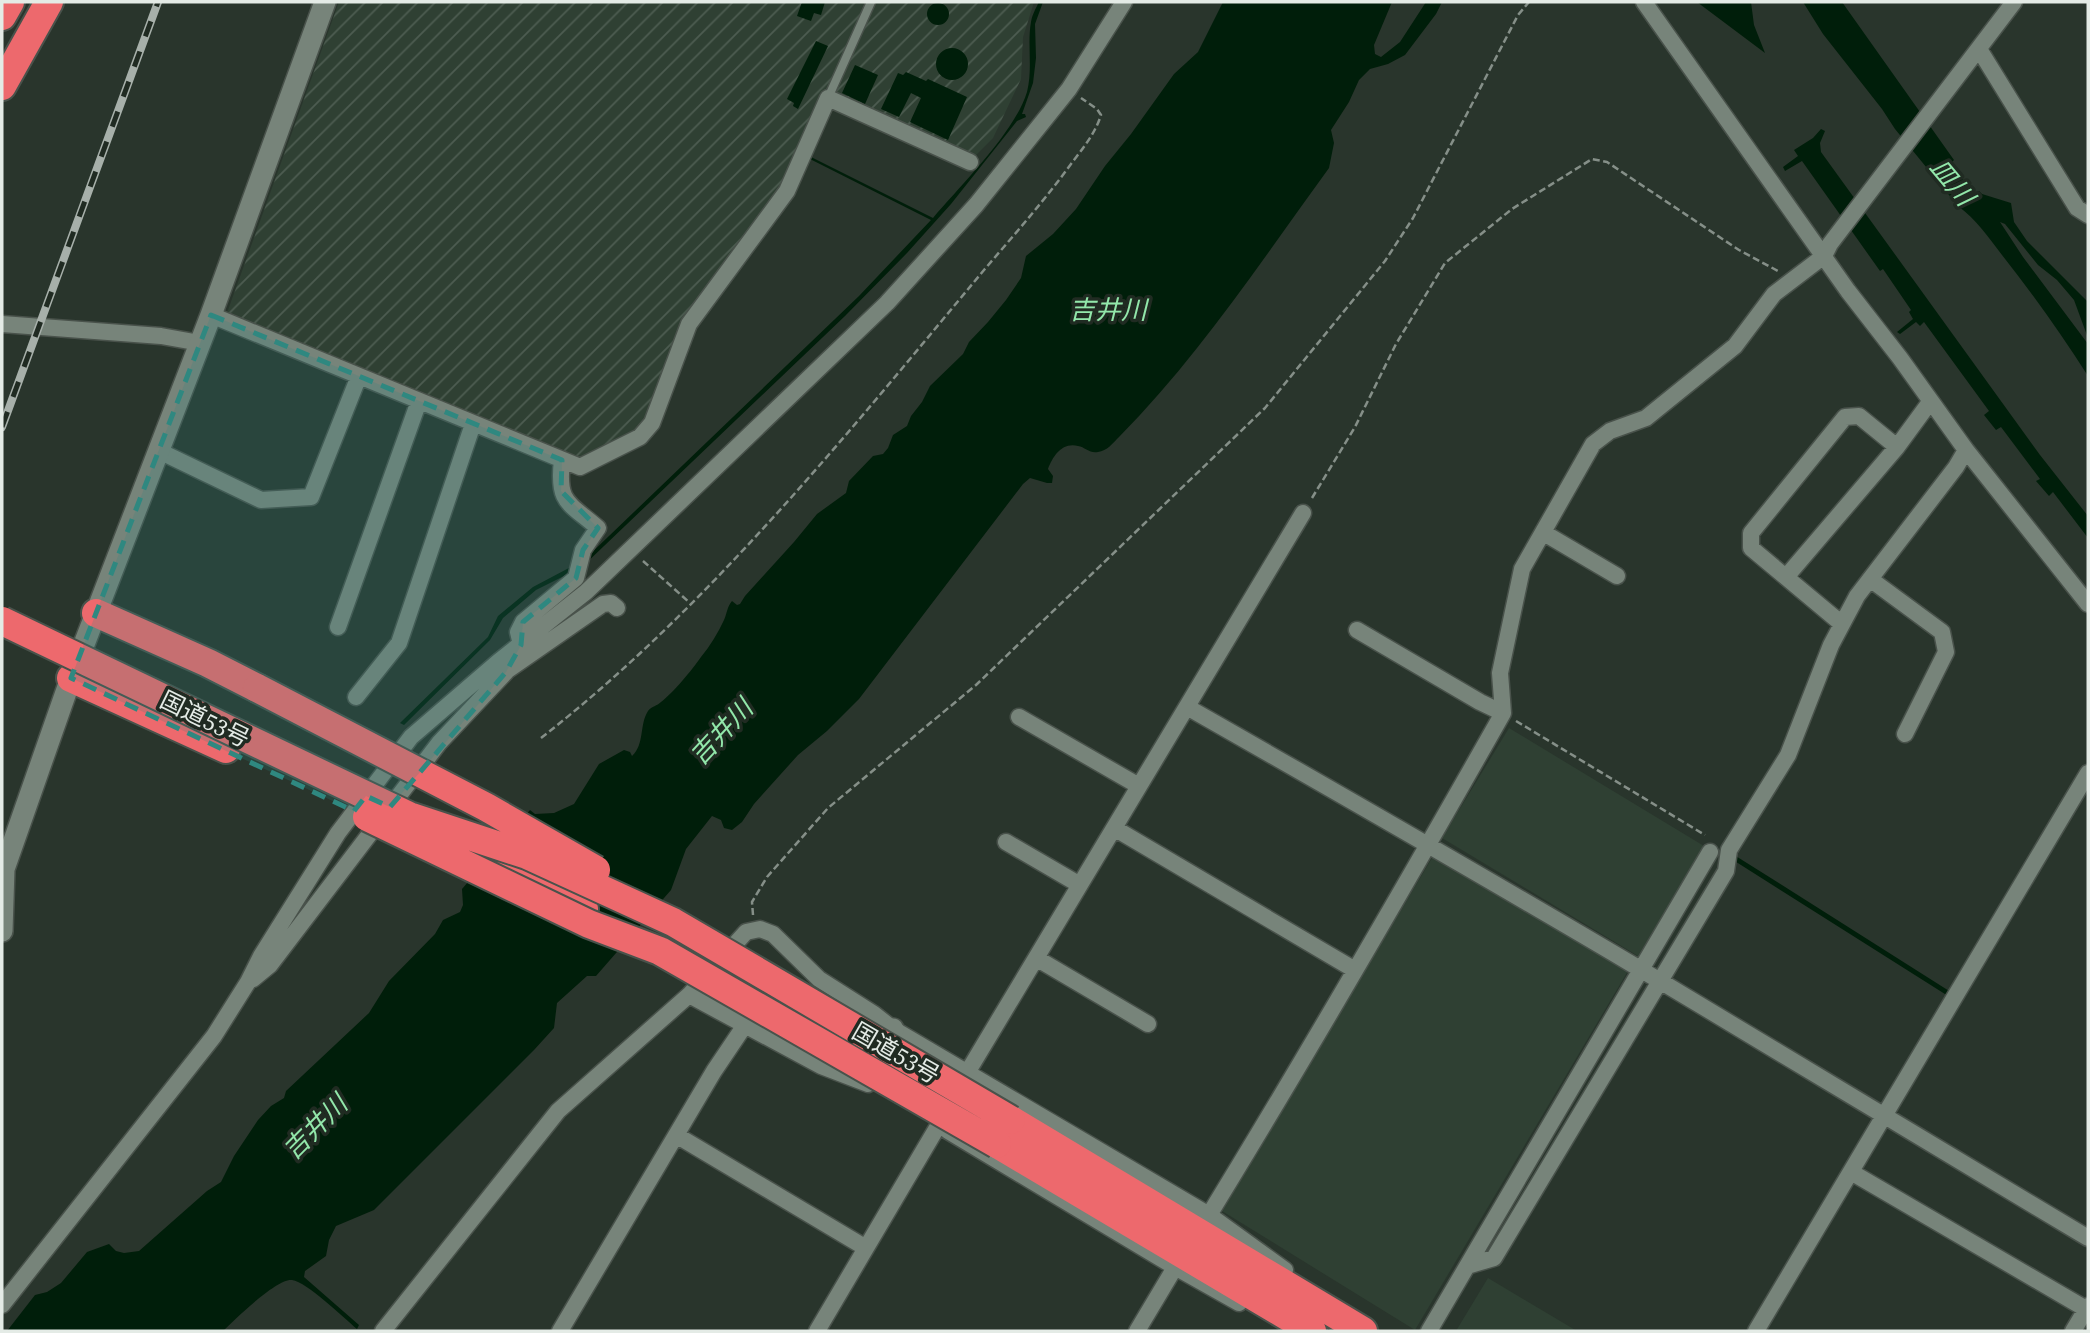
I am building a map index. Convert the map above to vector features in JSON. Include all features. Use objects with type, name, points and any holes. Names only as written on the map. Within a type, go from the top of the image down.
[{"type":"highway","points":[[2,16],[10,2]]},
{"type":"highway","points":[[2,86],[49,2]]},
{"type":"highway","points":[[96,613],[208,663],[486,807],[583,861],[673,922]]},
{"type":"highway","name":"国道53号","points":[[2,621],[409,816],[1004,1132],[1048,1142],[1098,1185],[1171,1230],[1178,1239],[1191,1242],[1314,1331]]},
{"type":"highway","points":[[71,678],[226,749],[589,925],[660,951]]},
{"type":"highway","name":"国道53号","points":[[409,816],[527,855],[673,922],[1004,1132],[1191,1242],[1309,1300],[1363,1331]]},
{"type":"street","points":[[2,931],[3,868],[71,678],[211,315],[326,2]]},
{"type":"street","points":[[2,1305],[200,1054],[248,982],[261,956],[338,833],[411,737],[498,662],[586,592],[887,303],[976,205],[1069,89],[1124,2]]},
{"type":"street","points":[[1644,2],[1827,250],[1848,291],[1966,450],[2088,604]]},
{"type":"street","points":[[1137,1331],[1355,970],[1503,713],[1500,673],[1522,569],[1593,444],[1611,431],[1646,418],[1735,345],[1774,294],[1827,250],[2014,2]]},
{"type":"street","points":[[1979,49],[2077,208],[2088,215]]},
{"type":"street","points":[[211,315],[580,467],[640,438],[652,423],[689,324],[787,191],[828,98],[970,162]]},
{"type":"street","points":[[2,324],[161,336],[200,343]]},
{"type":"street","points":[[157,450],[261,500],[311,497],[359,376]]},
{"type":"street","points":[[338,627],[419,401]]},
{"type":"street","points":[[1786,577],[1897,447],[1930,402]]},
{"type":"street","points":[[1842,624],[1751,548],[1751,533],[1845,417],[1859,416],[1897,447]]},
{"type":"street","points":[[356,697],[399,643],[472,424]]},
{"type":"street","points":[[1467,1266],[1494,1258],[1726,871],[1729,850],[1788,755],[1831,645],[1857,596],[1956,467],[1966,450]]},
{"type":"street","points":[[506,672],[521,645],[518,632],[523,622],[576,578],[583,550],[598,528],[566,500],[561,491],[562,460]]},
{"type":"street","points":[[967,1073],[1303,513]]},
{"type":"street","points":[[1544,533],[1617,576]]},
{"type":"street","points":[[1870,579],[1942,632],[1946,652],[1906,734]]},
{"type":"street","points":[[248,982],[270,965],[439,743],[506,672],[603,604],[611,603],[617,608]]},
{"type":"street","points":[[1357,630],[1503,713]]},
{"type":"street","points":[[1187,707],[1641,969],[2088,1238]]},
{"type":"street","points":[[1019,717],[1139,786]]},
{"type":"street","points":[[1756,1331],[2088,773]]},
{"type":"street","points":[[1114,828],[1355,970]]},
{"type":"street","points":[[1006,842],[1080,885]]},
{"type":"street","points":[[1429,1331],[1710,852]]},
{"type":"street","points":[[383,1331],[558,1111],[689,995],[746,932],[760,929],[773,934],[819,979],[893,1029],[967,1073],[1191,1242],[1261,1316],[1299,1331]]},
{"type":"street","points":[[1036,958],[1148,1024]]},
{"type":"street","points":[[689,995],[821,1066],[863,1081],[938,1126],[1191,1242]]},
{"type":"street","points":[[561,1331],[714,1071],[745,1026]]},
{"type":"street","points":[[863,1081],[893,1029]]},
{"type":"street","points":[[817,1331],[938,1126]]},
{"type":"street","points":[[676,1135],[866,1248]]},
{"type":"street","points":[[1851,1172],[2087,1307],[2073,1331]]},
{"type":"lane","points":[[828,98],[871,2]]},
{"type":"path","points":[[755,930],[752,902],[766,877],[828,808],[976,685],[1265,408],[1385,261],[1413,218],[1518,15],[1529,2]]},
{"type":"path","points":[[541,738],[604,687],[691,604],[882,392],[1056,184],[1097,130],[1101,115],[1097,109],[1069,89]]},
{"type":"path","points":[[1303,513],[1355,427],[1395,344],[1445,263],[1512,209],[1592,159],[1607,162],[1739,250],[1794,279]]},
{"type":"path","points":[[626,553],[647,563],[691,604]]},
{"type":"path","points":[[1503,713],[1729,850]]},
{"type":"highlighted area","points":[[211,315],[562,460],[561,491],[598,528],[583,550],[576,578],[523,622],[521,645],[506,672],[390,807],[366,796],[354,811],[71,678]]},
{"type":"shaded area","points":[[339,2],[1034,2],[1023,37],[1021,79],[993,138],[975,156],[827,92],[782,188],[685,324],[649,420],[637,433],[578,461],[227,313]]},
{"type":"shaded area","points":[[1509,728],[1704,846],[1638,956],[1442,838]]},
{"type":"shaded area","points":[[1432,858],[1628,971],[1415,1330],[1222,1211]]},
{"type":"shaded area","points":[[1488,1278],[1577,1331],[1456,1331]]},
{"type":"water","points":[[802,2],[825,2],[821,15],[814,13],[811,21],[797,16]]},
{"type":"water","points":[[1039,2],[1043,2],[1035,24],[1036,58],[1033,83],[1022,114],[1026,117],[1017,121],[951,204],[845,316],[582,567],[536,590],[503,618],[490,640],[404,725],[400,723],[488,637],[498,616],[533,587],[584,560],[859,296],[931,220],[806,157],[807,155],[933,218],[986,158],[1021,108],[1029,83],[1031,22]]},
{"type":"water","name":"吉井川","points":[[1223,2],[1392,2],[1374,45],[1375,54],[1381,57],[1400,42],[1426,2],[1442,2],[1405,55],[1370,69],[1359,80],[1331,130],[1334,143],[1329,168],[1229,307],[1148,406],[1104,450],[1092,452],[1072,445],[1059,451],[1048,469],[1053,476],[1052,483],[1030,478],[1023,484],[859,699],[798,755],[754,804],[742,822],[732,830],[724,828],[721,820],[712,816],[686,849],[671,890],[596,976],[587,976],[557,1003],[554,1028],[534,1050],[374,1210],[336,1226],[329,1240],[326,1256],[305,1271],[304,1277],[359,1325],[357,1329],[316,1293],[292,1280],[266,1292],[223,1331],[7,1331],[35,1295],[47,1292],[61,1283],[87,1252],[109,1244],[116,1251],[124,1253],[139,1251],[207,1191],[221,1182],[234,1156],[258,1120],[271,1106],[284,1098],[286,1091],[369,1013],[389,981],[435,934],[443,920],[460,912],[463,905],[462,889],[530,810],[535,814],[554,813],[574,804],[599,764],[624,750],[632,756],[639,746],[648,711],[671,693],[708,648],[732,601],[740,604],[817,514],[846,493],[849,481],[873,456],[883,454],[893,435],[907,426],[930,386],[963,354],[969,342],[1006,300],[1021,278],[1026,256],[1053,234],[1076,209],[1174,74],[1198,52]]},
{"type":"water","points":[[1697,2],[1751,2],[1754,25],[1765,53]]},
{"type":"water","name":"皿川","points":[[1803,2],[1842,2],[1954,160],[1951,163],[1973,194],[1979,191],[2011,203],[2014,222],[2027,241],[2088,302],[2088,338],[2074,300],[2057,280],[2038,265],[2005,224],[2000,222],[2088,344],[2088,376],[2047,314],[1982,229],[1958,206],[1895,129],[1823,34]]},
{"type":"water","points":[[938,3],[946,6],[949,14],[946,22],[938,25],[930,22],[927,14],[930,6]]},
{"type":"water","points":[[816,41],[828,46],[798,109],[787,99]]},
{"type":"water","points":[[952,48],[963,53],[968,64],[963,75],[952,80],[941,75],[936,64],[941,53]]},
{"type":"water","points":[[855,65],[878,75],[865,104],[842,93]]},
{"type":"water","points":[[906,72],[967,97],[948,140],[910,122],[921,98],[911,93],[899,117],[881,109],[898,73],[903,75]]},
{"type":"water","points":[[1821,129],[1825,131],[1820,143],[1821,152],[2040,455],[2088,516],[2088,538],[2053,492],[2049,496],[2036,481],[2040,479],[2001,427],[1996,430],[1984,415],[1989,411],[1924,322],[1920,326],[1916,322],[1900,334],[1897,332],[1913,319],[1909,312],[1911,310],[1802,161],[1785,171],[1783,167],[1798,156],[1794,150],[1813,138]]},
{"type":"waterway","points":[[1736,859],[1951,995]]},
{"type":"railway","points":[[2,427],[158,2]]}]
